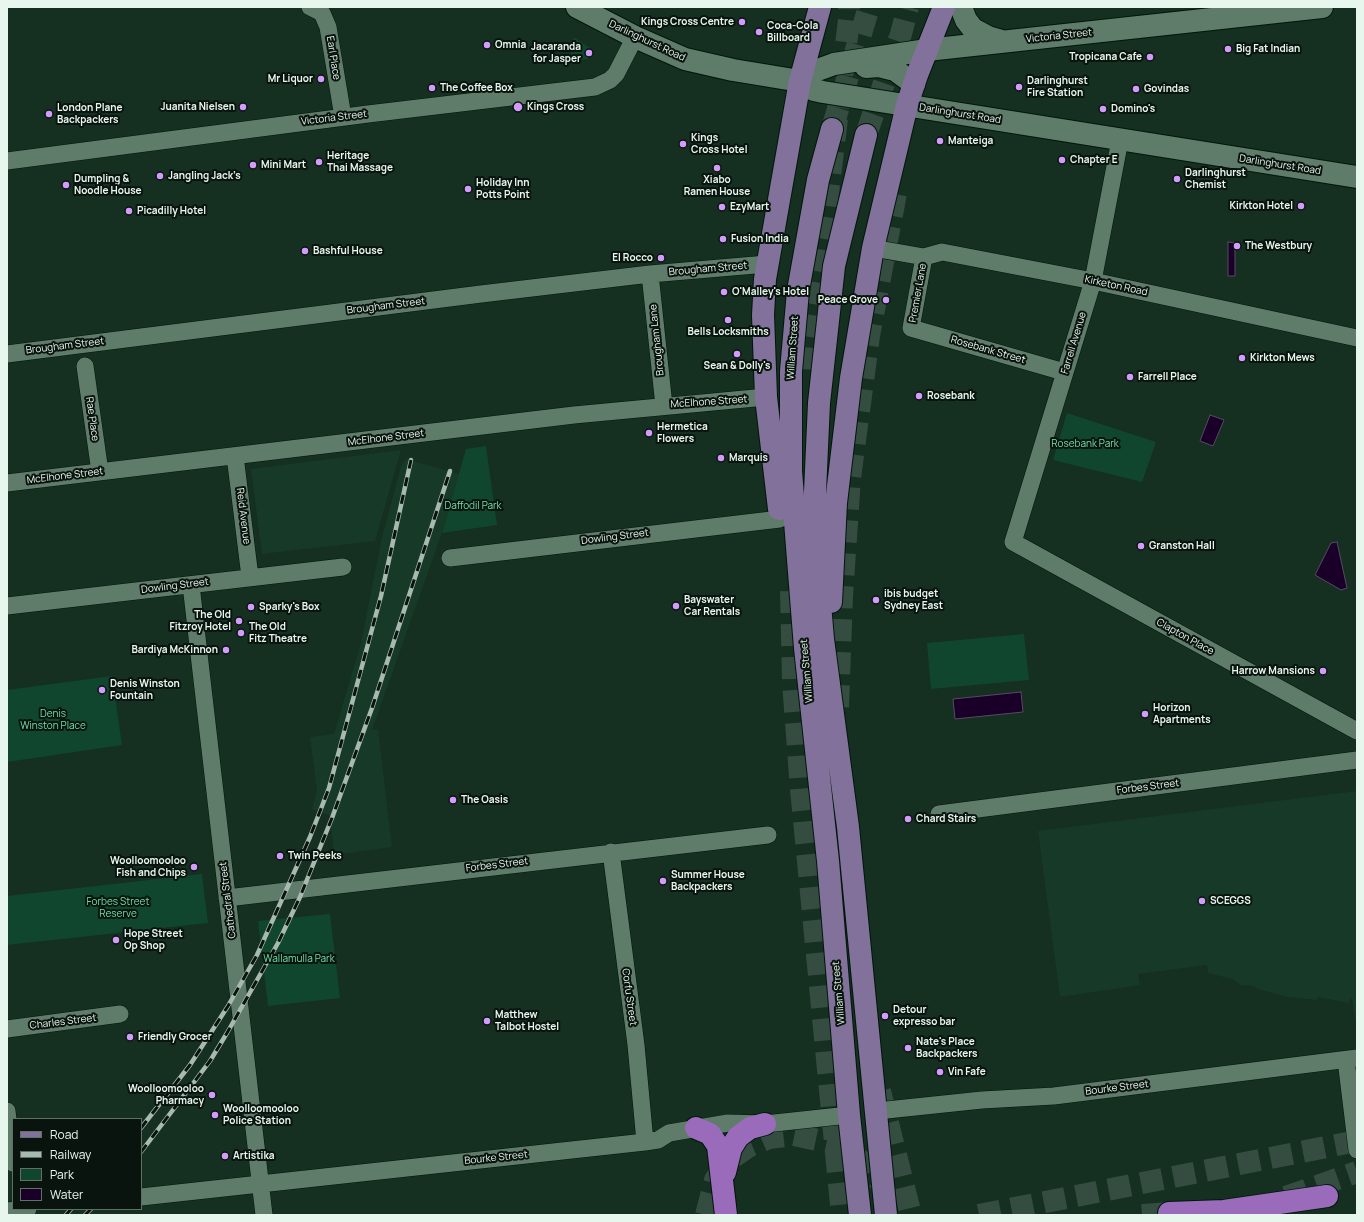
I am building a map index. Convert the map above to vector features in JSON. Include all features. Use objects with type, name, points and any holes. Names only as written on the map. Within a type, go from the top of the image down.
[{"type":"highway","points":[[723,1185],[728,1158],[734,1142],[750,1128],[765,1124]]},
{"type":"highway","points":[[696,1128],[710,1134],[716,1141],[719,1150],[726,1215]]},
{"type":"highway","points":[[1169,1213],[1224,1211],[1333,1194],[1279,1215]]},
{"type":"main road","points":[[805,648],[780,519],[766,397],[763,298],[767,264],[807,76],[820,7]]},
{"type":"main road","points":[[829,685],[836,503],[851,378],[874,248],[907,105],[926,50],[944,7]]},
{"type":"main road","name":"William Street","points":[[832,129],[818,180],[798,291],[791,371],[791,471],[805,648],[828,861],[849,1115],[860,1215]]},
{"type":"main road","name":"William Street","points":[[866,135],[834,266],[819,403],[815,492],[815,546],[818,595],[848,827],[869,1026],[886,1215]]},
{"type":"main road","points":[[849,1115],[858,1111],[862,1102],[869,1026]]},
{"type":"street","name":"Earl Place","points":[[310,7],[322,14],[328,27],[343,117]]},
{"type":"street","points":[[961,7],[967,22],[973,29],[988,37],[1004,42]]},
{"type":"street","name":"Victoria Street","points":[[807,76],[834,64],[926,50],[1322,7]]},
{"type":"street","name":"Darlinghurst Road","points":[[580,8],[635,37],[685,59],[708,65],[807,76],[814,90],[823,92],[1357,177]]},
{"type":"street","name":"Victoria Street","points":[[7,161],[343,117],[595,87],[610,80],[616,74],[635,37]]},
{"type":"street","points":[[807,76],[879,66],[895,70],[914,84]]},
{"type":"street","name":"Farrell Avenue","points":[[1014,542],[1064,372],[1093,281],[1120,140]]},
{"type":"street","name":"Kirketon Road","points":[[874,248],[924,257],[942,252],[1093,281],[1357,338]]},
{"type":"street","name":"Premier Lane","points":[[912,328],[924,257]]},
{"type":"street","name":"Brougham Street","points":[[7,354],[650,274],[767,264]]},
{"type":"street","name":"Brougham Lane","points":[[650,274],[664,406]]},
{"type":"street","name":"Rosebank Street","points":[[912,328],[1064,372]]},
{"type":"street","name":"Rae Place","points":[[85,366],[100,472]]},
{"type":"street","name":"McElhone Street","points":[[7,483],[664,406],[766,397]]},
{"type":"street","name":"Reid Avenue","points":[[235,456],[250,577]]},
{"type":"street","name":"Dowling Street","points":[[450,558],[780,519]]},
{"type":"street","name":"Clapton Place","points":[[1014,542],[1357,731]]},
{"type":"street","name":"Dowling Street","points":[[7,606],[343,567]]},
{"type":"street","name":"Cathedral Street","points":[[191,585],[264,1215]]},
{"type":"street","name":"Forbes Street","points":[[940,814],[1357,760]]},
{"type":"street","name":"Forbes Street","points":[[227,898],[611,852],[768,835]]},
{"type":"street","name":"Corfu Street","points":[[611,852],[636,1045],[645,1142]]},
{"type":"street","name":"Charles Street","points":[[7,1029],[120,1014]]},
{"type":"street","points":[[1351,1059],[1357,1150]]},
{"type":"street","name":"Bourke Street","points":[[877,1111],[982,1100],[1054,1096],[1351,1059]]},
{"type":"street","points":[[7,1111],[12,1154]]},
{"type":"street","name":"Bourke Street","points":[[142,1197],[645,1142],[658,1140],[669,1133],[733,1123],[765,1124],[849,1115]]},
{"type":"shaded area","points":[[401,450],[375,541],[262,554],[251,469]]},
{"type":"shaded area","points":[[406,459],[459,474],[442,533],[372,730],[378,729],[392,847],[334,855],[330,816],[312,809],[317,791],[310,737],[334,734],[361,643],[382,537],[401,466]]},
{"type":"shaded area","name":"SCEGGS","points":[[1357,791],[1357,1030],[1352,999],[1350,998],[1348,1003],[1318,997],[1317,1000],[1288,997],[1258,989],[1253,986],[1241,985],[1232,979],[1208,973],[1207,965],[1138,974],[1140,985],[1060,997],[1038,831]]},
{"type":"green space","points":[[574,37],[591,49],[591,56],[587,59],[569,62]]},
{"type":"green space","name":"Rosebank Park","points":[[1067,413],[1156,442],[1142,482],[1053,460]]},
{"type":"green space","name":"Daffodil Park","points":[[486,446],[497,525],[442,533],[466,449]]},
{"type":"green space","points":[[1024,634],[1029,680],[931,689],[927,643]]},
{"type":"green space","name":"Denis Winston Place","points":[[112,676],[122,745],[7,762],[7,690]]},
{"type":"green space","name":"Forbes Street Reserve","points":[[202,874],[208,923],[7,945],[7,896]]},
{"type":"green space","name":"Wallamulla Park","points":[[330,914],[340,998],[268,1006],[258,921]]},
{"type":"water","points":[[1228,242],[1235,243],[1235,276],[1228,276]]},
{"type":"water","points":[[1210,415],[1224,420],[1213,446],[1200,441]]},
{"type":"water","points":[[1337,542],[1347,588],[1341,590],[1315,575],[1331,543]]},
{"type":"water","points":[[1021,692],[1023,712],[955,719],[953,699]]},
{"type":"tunnel","points":[[802,369],[804,343],[826,209],[849,20],[849,7]]},
{"type":"tunnel","points":[[832,129],[869,7]]},
{"type":"tunnel","points":[[866,135],[901,34],[908,7]]},
{"type":"tunnel","points":[[838,707],[842,596],[850,478],[869,336],[897,188]]},
{"type":"tunnel","points":[[791,591],[793,682],[801,789],[842,1215]]},
{"type":"tunnel","points":[[880,1091],[911,1215]]},
{"type":"tunnel","points":[[706,1215],[715,1180],[728,1161],[748,1147],[769,1138],[794,1135],[832,1143],[848,1151],[871,1168],[886,1192]]},
{"type":"tunnel","points":[[979,1215],[1357,1141]]},
{"type":"tunnel","points":[[1286,1197],[1357,1172]]},
{"type":"tunnel","points":[[1142,1215],[1169,1213]]},
{"type":"railway","points":[[142,1127],[190,1065],[228,1006],[257,955],[310,837],[329,788],[381,596],[411,460]]},
{"type":"railway","points":[[142,1151],[210,1061],[278,943],[300,897],[332,818],[372,708],[450,471]]},
{"type":"railway","points":[[66,1215],[70,1210]]},
{"type":"railway","points":[[85,1215],[90,1210]]},
{"type":"place","name":"Kings Cross Centre","points":[[742,22]]},
{"type":"place","name":"Coca-Cola Billboard","points":[[759,32]]},
{"type":"place","name":"Omnia","points":[[487,45]]},
{"type":"place","name":"Big Fat Indian","points":[[1228,49]]},
{"type":"place","name":"Jacaranda for Jasper","points":[[589,53]]},
{"type":"place","name":"Tropicana Cafe","points":[[1150,57]]},
{"type":"place","name":"Mr Liquor","points":[[321,79]]},
{"type":"place","name":"Darlinghurst Fire Station","points":[[1019,87]]},
{"type":"place","name":"The Coffee Box","points":[[432,88]]},
{"type":"place","name":"Govindas","points":[[1136,89]]},
{"type":"place","name":"Juanita Nielsen","points":[[243,107]]},
{"type":"place","name":"Kings Cross","points":[[518,107]]},
{"type":"place","name":"Domino's","points":[[1103,109]]},
{"type":"place","name":"London Plane Backpackers","points":[[49,114]]},
{"type":"place","name":"Manteiga","points":[[940,141]]},
{"type":"place","name":"Kings Cross Hotel","points":[[683,144]]},
{"type":"place","name":"Chapter E","points":[[1062,160]]},
{"type":"place","name":"Heritage Thai Massage","points":[[319,162]]},
{"type":"place","name":"Mini Mart","points":[[253,165]]},
{"type":"place","name":"Xiabo Ramen House","points":[[717,168]]},
{"type":"place","name":"Jangling Jack’s","points":[[160,176]]},
{"type":"place","name":"Darlinghurst Chemist","points":[[1177,179]]},
{"type":"place","name":"Dumpling & Noodle House","points":[[66,185]]},
{"type":"place","name":"Holiday Inn Potts Point","points":[[468,189]]},
{"type":"place","name":"Kirkton Hotel","points":[[1301,206]]},
{"type":"place","name":"EzyMart","points":[[722,207]]},
{"type":"place","name":"Picadilly Hotel","points":[[129,211]]},
{"type":"place","name":"Fusion India","points":[[723,239]]},
{"type":"place","name":"The Westbury","points":[[1237,246]]},
{"type":"place","name":"Bashful House","points":[[305,251]]},
{"type":"place","name":"El Rocco","points":[[661,258]]},
{"type":"place","name":"O'Malley's Hotel","points":[[724,292]]},
{"type":"place","name":"Peace Grove","points":[[886,300]]},
{"type":"place","name":"Bells Locksmiths","points":[[728,320]]},
{"type":"place","name":"Sean & Dolly's","points":[[737,354]]},
{"type":"place","name":"Kirkton Mews","points":[[1242,358]]},
{"type":"place","name":"Farrell Place","points":[[1130,377]]},
{"type":"place","name":"Rosebank","points":[[919,396]]},
{"type":"place","name":"Hermetica Flowers","points":[[649,433]]},
{"type":"place","name":"Marquis","points":[[721,458]]},
{"type":"place","name":"Granston Hall","points":[[1141,546]]},
{"type":"place","name":"ibis budget Sydney East","points":[[876,600]]},
{"type":"place","name":"Bayswater Car Rentals","points":[[676,606]]},
{"type":"place","name":"Sparky's Box","points":[[251,607]]},
{"type":"place","name":"The Old Fitzroy Hotel","points":[[239,621]]},
{"type":"place","name":"The Old Fitz Theatre","points":[[241,633]]},
{"type":"place","name":"Bardiya McKinnon","points":[[226,650]]},
{"type":"place","name":"Harrow Mansions","points":[[1323,671]]},
{"type":"place","name":"Denis Winston Fountain","points":[[102,690]]},
{"type":"place","name":"Horizon Apartments","points":[[1145,714]]},
{"type":"place","name":"The Oasis","points":[[453,800]]},
{"type":"place","name":"Chard Stairs","points":[[908,819]]},
{"type":"place","name":"Twin Peeks","points":[[280,856]]},
{"type":"place","name":"Woolloomooloo Fish and Chips","points":[[194,867]]},
{"type":"place","name":"Summer House Backpackers","points":[[663,881]]},
{"type":"place","name":"SCEGGS","points":[[1202,901]]},
{"type":"place","name":"Hope Street Op Shop","points":[[116,940]]},
{"type":"place","name":"Detour expresso bar","points":[[885,1016]]},
{"type":"place","name":"Matthew Talbot Hostel","points":[[487,1021]]},
{"type":"place","name":"Friendly Grocer","points":[[130,1037]]},
{"type":"place","name":"Nate's Place Backpackers","points":[[908,1048]]},
{"type":"place","name":"Vin Fafe","points":[[940,1072]]},
{"type":"place","name":"Woolloomooloo Pharmacy","points":[[212,1095]]},
{"type":"place","name":"Woolloomooloo Police Station","points":[[215,1115]]},
{"type":"place","name":"Artistika","points":[[225,1156]]}]
